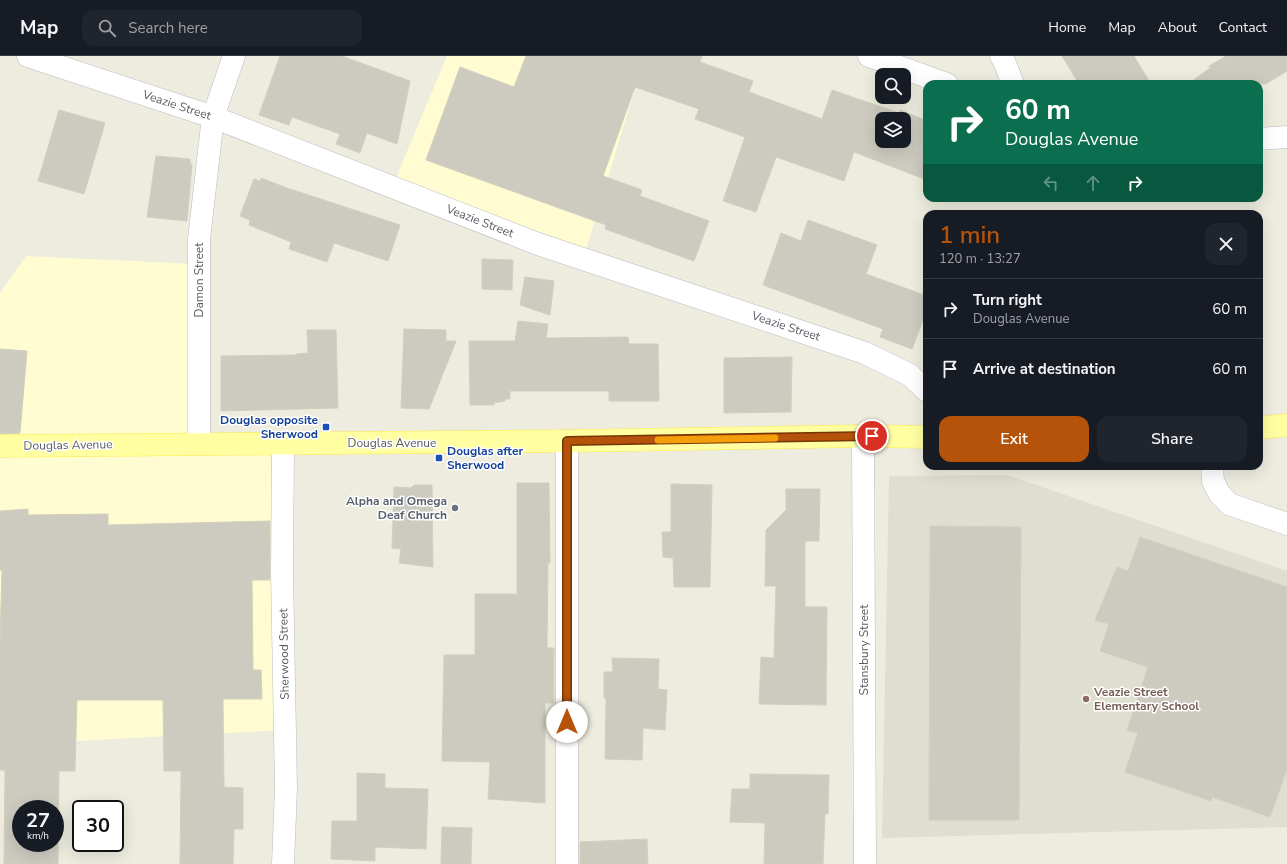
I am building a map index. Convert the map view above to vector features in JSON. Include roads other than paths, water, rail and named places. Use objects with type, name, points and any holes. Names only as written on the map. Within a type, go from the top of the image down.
[{"type":"main road","points":[[1263,428],[1287,426]]},
{"type":"main road","name":"Douglas Avenue","points":[[0,446],[567,441],[863,436],[923,437]]},
{"type":"street","name":"Veazie Street","points":[[28,56],[213,116],[538,244],[864,352],[910,375],[923,387]]},
{"type":"street","name":"Damon Street","points":[[199,444],[200,239],[213,116],[234,56]]},
{"type":"street","points":[[869,56],[936,80]]},
{"type":"street","points":[[1001,56],[1011,80]]},
{"type":"street","points":[[1263,139],[1287,137]]},
{"type":"street","name":"Stansbury Street","points":[[863,436],[865,864]]},
{"type":"street","points":[[567,441],[567,864]]},
{"type":"street","name":"Sherwood Street","points":[[283,444],[282,573],[286,788],[284,864]]},
{"type":"street","points":[[1212,470],[1213,481],[1219,494],[1229,504],[1287,524]]},
{"type":"place","name":"Douglas opposite Sherwood","points":[[326,427]]},
{"type":"place","name":"Douglas after Sherwood","points":[[439,458]]},
{"type":"place","name":"Alpha and Omega Deaf Church","points":[[455,508]]},
{"type":"place","name":"Veazie Street Elementary School","points":[[1086,699]]}]
